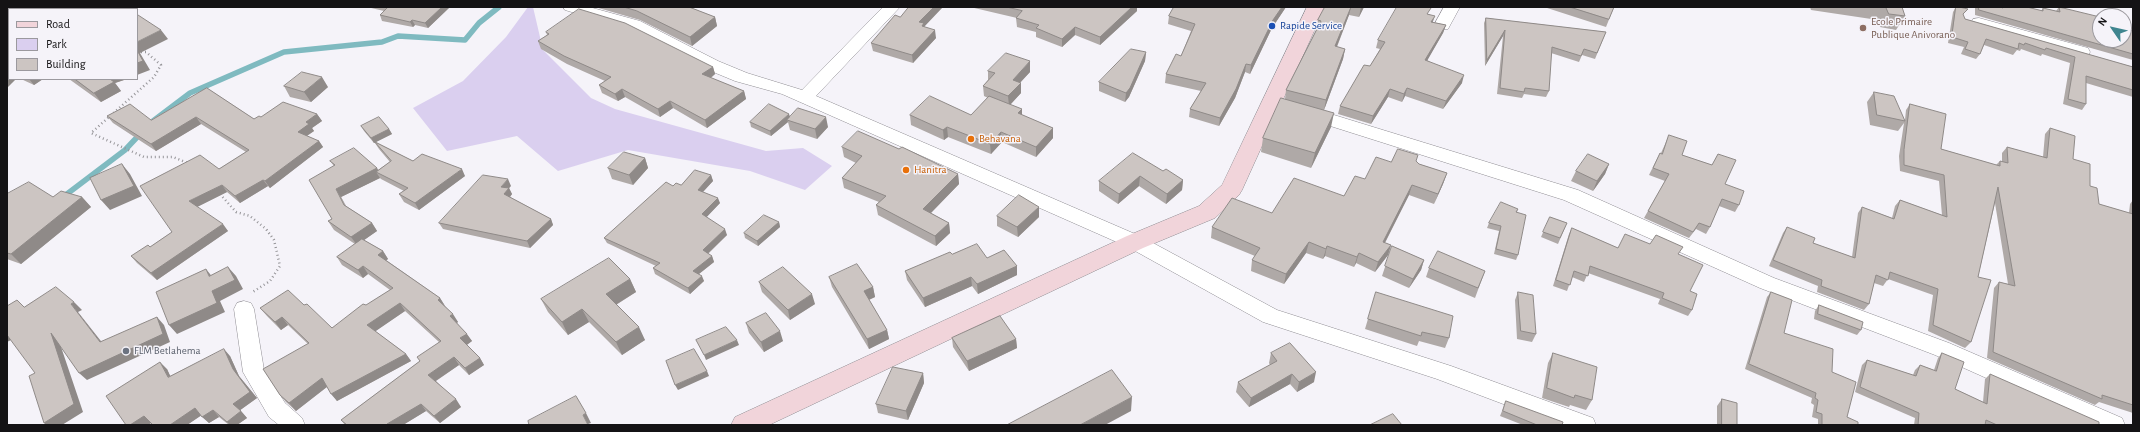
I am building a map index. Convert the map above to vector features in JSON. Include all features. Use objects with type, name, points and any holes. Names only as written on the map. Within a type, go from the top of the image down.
[{"type":"main road","points":[[744,425],[1135,242],[1207,212],[1231,190],[1283,107],[1316,7]]},
{"type":"street","points":[[571,7],[634,25],[712,65],[805,97],[1135,242],[1270,316],[1443,372],[1585,425]]},
{"type":"street","points":[[805,97],[892,7]]},
{"type":"street","points":[[1442,25],[1452,7]]},
{"type":"street","points":[[1968,20],[2095,56]]},
{"type":"street","points":[[1283,107],[1571,195],[1767,283],[1942,349],[2114,425]]},
{"type":"street","points":[[244,309],[254,372],[277,410],[294,425]]},
{"type":"path","points":[[138,52],[146,52],[161,65],[154,76],[91,134],[144,157],[173,157],[195,167]]},
{"type":"path","points":[[218,192],[236,212],[250,216],[266,229],[274,240],[280,266],[270,281],[247,295],[244,309]]},
{"type":"green space","points":[[528,7],[533,7],[543,50],[591,98],[615,109],[766,151],[803,148],[832,166],[805,190],[750,171],[628,150],[558,171],[517,136],[447,151],[413,108],[463,81],[506,37]]},
{"type":"building","points":[[7,7],[58,7],[8,8],[7,71]]},
{"type":"building","points":[[101,7],[118,7],[116,8]]},
{"type":"building","points":[[384,7],[442,7],[425,23],[412,20],[410,22],[380,15],[387,8]]},
{"type":"building","points":[[624,7],[689,7],[715,17],[690,37],[637,11]]},
{"type":"building","points":[[909,7],[934,7],[919,22],[924,23],[922,26],[935,30],[912,55],[871,43],[895,15],[900,17]]},
{"type":"building","points":[[1007,7],[1132,7],[1100,37],[1075,27],[1062,39],[1036,28],[1039,25],[1016,18],[1022,11]]},
{"type":"building","points":[[1174,7],[1282,7],[1273,20],[1251,65],[1246,64],[1236,89],[1220,118],[1190,109],[1206,83],[1166,74],[1176,54],[1181,56],[1195,24],[1169,16]]},
{"type":"building","points":[[1325,7],[1351,7],[1335,46],[1345,49],[1326,100],[1286,90],[1321,21],[1318,20]]},
{"type":"building","points":[[1397,7],[1431,8],[1427,14],[1435,16],[1431,22],[1446,25],[1425,60],[1464,75],[1446,101],[1407,88],[1404,94],[1390,89],[1373,116],[1340,106],[1364,65],[1370,66],[1385,42],[1378,40]]},
{"type":"building","points":[[1570,7],[1614,7],[1609,19]]},
{"type":"building","points":[[1886,7],[1902,7],[1905,16],[1889,14]]},
{"type":"building","points":[[1956,7],[1968,9],[1963,14],[1965,19],[2133,67],[2133,90],[2086,76],[2086,104],[2068,99],[2075,57],[2046,48],[2045,50],[2025,43],[2024,45],[2019,43],[2018,49],[1986,39],[1980,54],[1965,49],[1968,42],[1952,37]]},
{"type":"building","points":[[1979,7],[2027,7],[2043,11],[2043,8],[2060,12],[2059,7],[2092,15],[2092,42],[1979,10]]},
{"type":"building","points":[[579,9],[625,23],[713,67],[702,74],[744,91],[705,120],[670,101],[658,109],[622,89],[615,94],[599,85],[611,77],[564,56],[538,41],[549,34],[546,32]]},
{"type":"building","points":[[138,15],[161,30],[138,42]]},
{"type":"building","points":[[1486,18],[1606,32],[1597,53],[1584,49],[1581,56],[1552,47],[1549,91],[1525,88],[1524,92],[1500,88],[1505,30],[1487,60]]},
{"type":"building","points":[[2132,31],[2133,31],[2133,54],[2112,48],[2132,48]]},
{"type":"building","points":[[1131,49],[1146,52],[1130,88],[1126,93],[1099,82]]},
{"type":"building","points":[[138,52],[143,61],[138,63]]},
{"type":"building","points":[[1006,53],[1030,61],[1013,80],[1021,83],[1008,96],[983,86],[995,73],[988,71]]},
{"type":"building","points":[[302,72],[322,77],[304,92],[284,86]]},
{"type":"building","points":[[76,80],[111,80],[114,82],[94,93]]},
{"type":"building","points":[[207,88],[254,119],[259,116],[261,117],[283,102],[317,114],[306,122],[309,124],[298,132],[319,141],[265,181],[263,180],[235,196],[222,185],[189,201],[223,224],[151,273],[131,256],[148,245],[150,247],[172,232],[140,186],[200,155],[219,169],[249,150],[196,117],[151,144],[107,116],[130,104],[151,120]]},
{"type":"building","points":[[1874,92],[1894,96],[1905,121],[1877,115]]},
{"type":"building","points":[[930,96],[971,115],[989,96],[1022,109],[1018,113],[1053,128],[1036,147],[1001,132],[990,144],[947,127],[943,130],[910,115]]},
{"type":"building","points":[[1281,98],[1334,113],[1315,153],[1263,138]]},
{"type":"building","points":[[769,104],[789,114],[770,131],[750,122]]},
{"type":"building","points":[[1910,104],[1946,114],[1941,149],[2000,166],[2000,161],[2008,163],[2007,147],[2047,158],[2050,128],[2075,136],[2073,159],[2090,164],[2090,186],[2097,188],[2099,204],[2133,214],[2133,405],[2102,395],[2102,399],[1993,352],[1999,282],[2015,286],[1998,187],[1978,277],[1991,280],[1971,342],[1933,325],[1938,289],[1890,272],[1888,280],[1876,275],[1869,304],[1821,286],[1822,280],[1773,260],[1787,227],[1815,238],[1813,243],[1855,258],[1862,207],[1894,219],[1900,200],[1947,217],[1944,175],[1904,165],[1904,150]]},
{"type":"building","points":[[798,108],[826,117],[815,129],[787,120]]},
{"type":"building","points":[[379,117],[389,129],[371,138],[361,126]]},
{"type":"building","points":[[858,131],[899,149],[902,147],[958,174],[923,209],[949,223],[935,236],[876,205],[886,196],[842,178],[862,156],[842,147]]},
{"type":"building","points":[[1669,135],[1687,141],[1682,155],[1712,165],[1718,154],[1736,160],[1725,184],[1744,191],[1739,205],[1722,199],[1710,227],[1699,223],[1693,232],[1648,211],[1669,174],[1653,168],[1660,153],[1662,154]]},
{"type":"building","points":[[375,142],[413,161],[422,154],[462,169],[415,203],[399,194],[408,188],[376,172],[391,161]]},
{"type":"building","points":[[354,148],[377,168],[336,189],[344,205],[372,223],[351,237],[328,221],[332,219],[309,180],[335,165],[330,161]]},
{"type":"building","points":[[1398,149],[1418,155],[1416,161],[1419,164],[1447,173],[1438,194],[1412,185],[1383,242],[1391,245],[1378,262],[1359,253],[1357,257],[1327,246],[1326,249],[1309,242],[1286,274],[1252,260],[1260,248],[1212,227],[1232,198],[1272,213],[1294,178],[1344,196],[1355,176],[1365,179],[1376,157],[1391,162]]},
{"type":"building","points":[[624,152],[645,158],[629,175],[608,168]]},
{"type":"building","points":[[1133,153],[1163,171],[1166,169],[1183,180],[1167,194],[1140,176],[1119,194],[1099,181]]},
{"type":"building","points":[[1588,154],[1609,164],[1597,181],[1576,171]]},
{"type":"building","points":[[122,164],[134,186],[101,200],[90,178]]},
{"type":"building","points":[[695,170],[711,175],[698,190],[718,198],[702,214],[725,229],[703,250],[712,256],[693,271],[702,276],[688,288],[653,268],[660,263],[604,238],[666,182],[673,186],[676,183],[681,185]]},
{"type":"building","points":[[483,175],[508,179],[501,187],[509,188],[504,194],[551,219],[527,241],[439,223]]},
{"type":"building","points":[[29,182],[53,197],[61,191],[82,197],[11,254],[7,253],[7,194]]},
{"type":"building","points":[[1019,195],[1039,207],[1017,227],[997,216]]},
{"type":"building","points":[[1501,202],[1518,209],[1516,212],[1526,215],[1518,255],[1496,249],[1501,226],[1489,223]]},
{"type":"building","points":[[764,215],[779,222],[757,241],[744,233]]},
{"type":"building","points":[[1550,217],[1567,223],[1560,238],[1543,232]]},
{"type":"building","points":[[1572,228],[1618,248],[1625,234],[1650,244],[1656,235],[1683,247],[1678,254],[1703,265],[1690,291],[1697,294],[1692,310],[1662,298],[1664,293],[1590,266],[1588,276],[1574,271],[1570,285],[1556,280]]},
{"type":"building","points":[[362,239],[383,251],[378,255],[440,298],[438,300],[453,314],[450,316],[467,334],[460,338],[480,358],[465,368],[454,357],[428,375],[456,399],[434,416],[421,404],[387,424],[388,425],[347,425],[341,420],[420,361],[417,357],[441,341],[400,303],[367,325],[406,354],[331,394],[322,378],[289,403],[280,395],[263,369],[309,343],[282,317],[275,322],[260,308],[288,290],[304,305],[307,304],[332,328],[363,304],[366,305],[393,288],[363,266],[358,270],[337,257]]},
{"type":"building","points":[[977,244],[987,258],[1004,250],[1017,266],[977,284],[971,277],[923,298],[905,271],[950,252],[952,254]]},
{"type":"building","points":[[1392,246],[1424,260],[1413,279],[1385,266]]},
{"type":"building","points":[[1438,251],[1485,271],[1478,288],[1429,268]]},
{"type":"building","points":[[609,258],[630,279],[606,294],[639,327],[616,342],[582,309],[562,322],[541,299]]},
{"type":"building","points":[[857,264],[873,287],[864,291],[887,330],[867,339],[829,277]]},
{"type":"building","points":[[228,267],[235,280],[212,291],[217,303],[169,325],[156,292],[206,269],[209,276]]},
{"type":"building","points":[[783,267],[812,294],[788,310],[759,282]]},
{"type":"building","points":[[56,287],[74,302],[71,304],[100,342],[157,317],[163,334],[79,373],[51,333],[74,404],[44,423],[29,376],[35,373],[7,335],[7,306],[17,300],[24,307]]},
{"type":"building","points":[[1376,292],[1453,316],[1449,338],[1422,332],[1421,336],[1368,319]]},
{"type":"building","points":[[1518,292],[1533,295],[1536,334],[1521,331]]},
{"type":"building","points":[[1771,292],[1792,300],[1784,333],[1833,349],[1832,372],[1856,382],[1847,417],[1858,422],[1858,425],[1822,425],[1822,414],[1816,412],[1818,400],[1815,398],[1816,393],[1749,364]]},
{"type":"building","points":[[1819,305],[1863,322],[1861,330],[1818,314]]},
{"type":"building","points":[[766,313],[780,331],[761,342],[746,323]]},
{"type":"building","points":[[1000,316],[1016,339],[967,361],[952,338]]},
{"type":"building","points":[[726,327],[737,340],[704,355],[696,340]]},
{"type":"building","points":[[1290,343],[1316,372],[1299,382],[1292,374],[1251,398],[1238,382],[1277,361],[1271,353]]},
{"type":"building","points":[[224,349],[233,369],[250,392],[233,404],[241,411],[227,422],[213,410],[202,417],[195,408],[170,425],[153,425],[144,416],[130,425],[126,425],[106,396],[160,362],[168,377]]},
{"type":"building","points":[[694,349],[707,371],[675,385],[666,361]]},
{"type":"building","points":[[1553,353],[1597,367],[1592,400],[1575,395],[1574,398],[1547,388]]},
{"type":"building","points":[[1942,353],[1964,362],[1955,389],[1987,404],[1990,374],[2099,422],[2099,425],[1997,425],[1986,420],[1985,425],[1918,425],[1919,413],[1860,387],[1867,360],[1916,376],[1920,365],[1936,371]]},
{"type":"building","points":[[893,367],[923,373],[906,411],[876,404]]},
{"type":"building","points":[[1112,370],[1132,397],[1080,425],[1007,425]]},
{"type":"building","points":[[576,396],[586,413],[583,415],[588,425],[529,425],[528,421]]},
{"type":"building","points":[[1722,399],[1737,403],[1737,425],[1722,425]]},
{"type":"building","points":[[1506,401],[1563,422],[1562,425],[1537,425],[1503,411]]},
{"type":"building","points":[[1393,414],[1402,425],[1370,425]]},
{"type":"waterway","points":[[153,121],[190,93],[284,52],[382,42],[398,36],[465,40],[479,23],[499,7]]},
{"type":"waterway","points":[[63,197],[125,150],[141,133]]},
{"type":"place","name":"Rapide Service","points":[[1272,26]]},
{"type":"place","name":"Ecole Primaire Publique Anivorano","points":[[1863,28]]},
{"type":"place","name":"Behavana","points":[[971,139]]},
{"type":"place","name":"Hanitra","points":[[906,170]]},
{"type":"place","name":"FLM Betlahema","points":[[126,351]]}]
